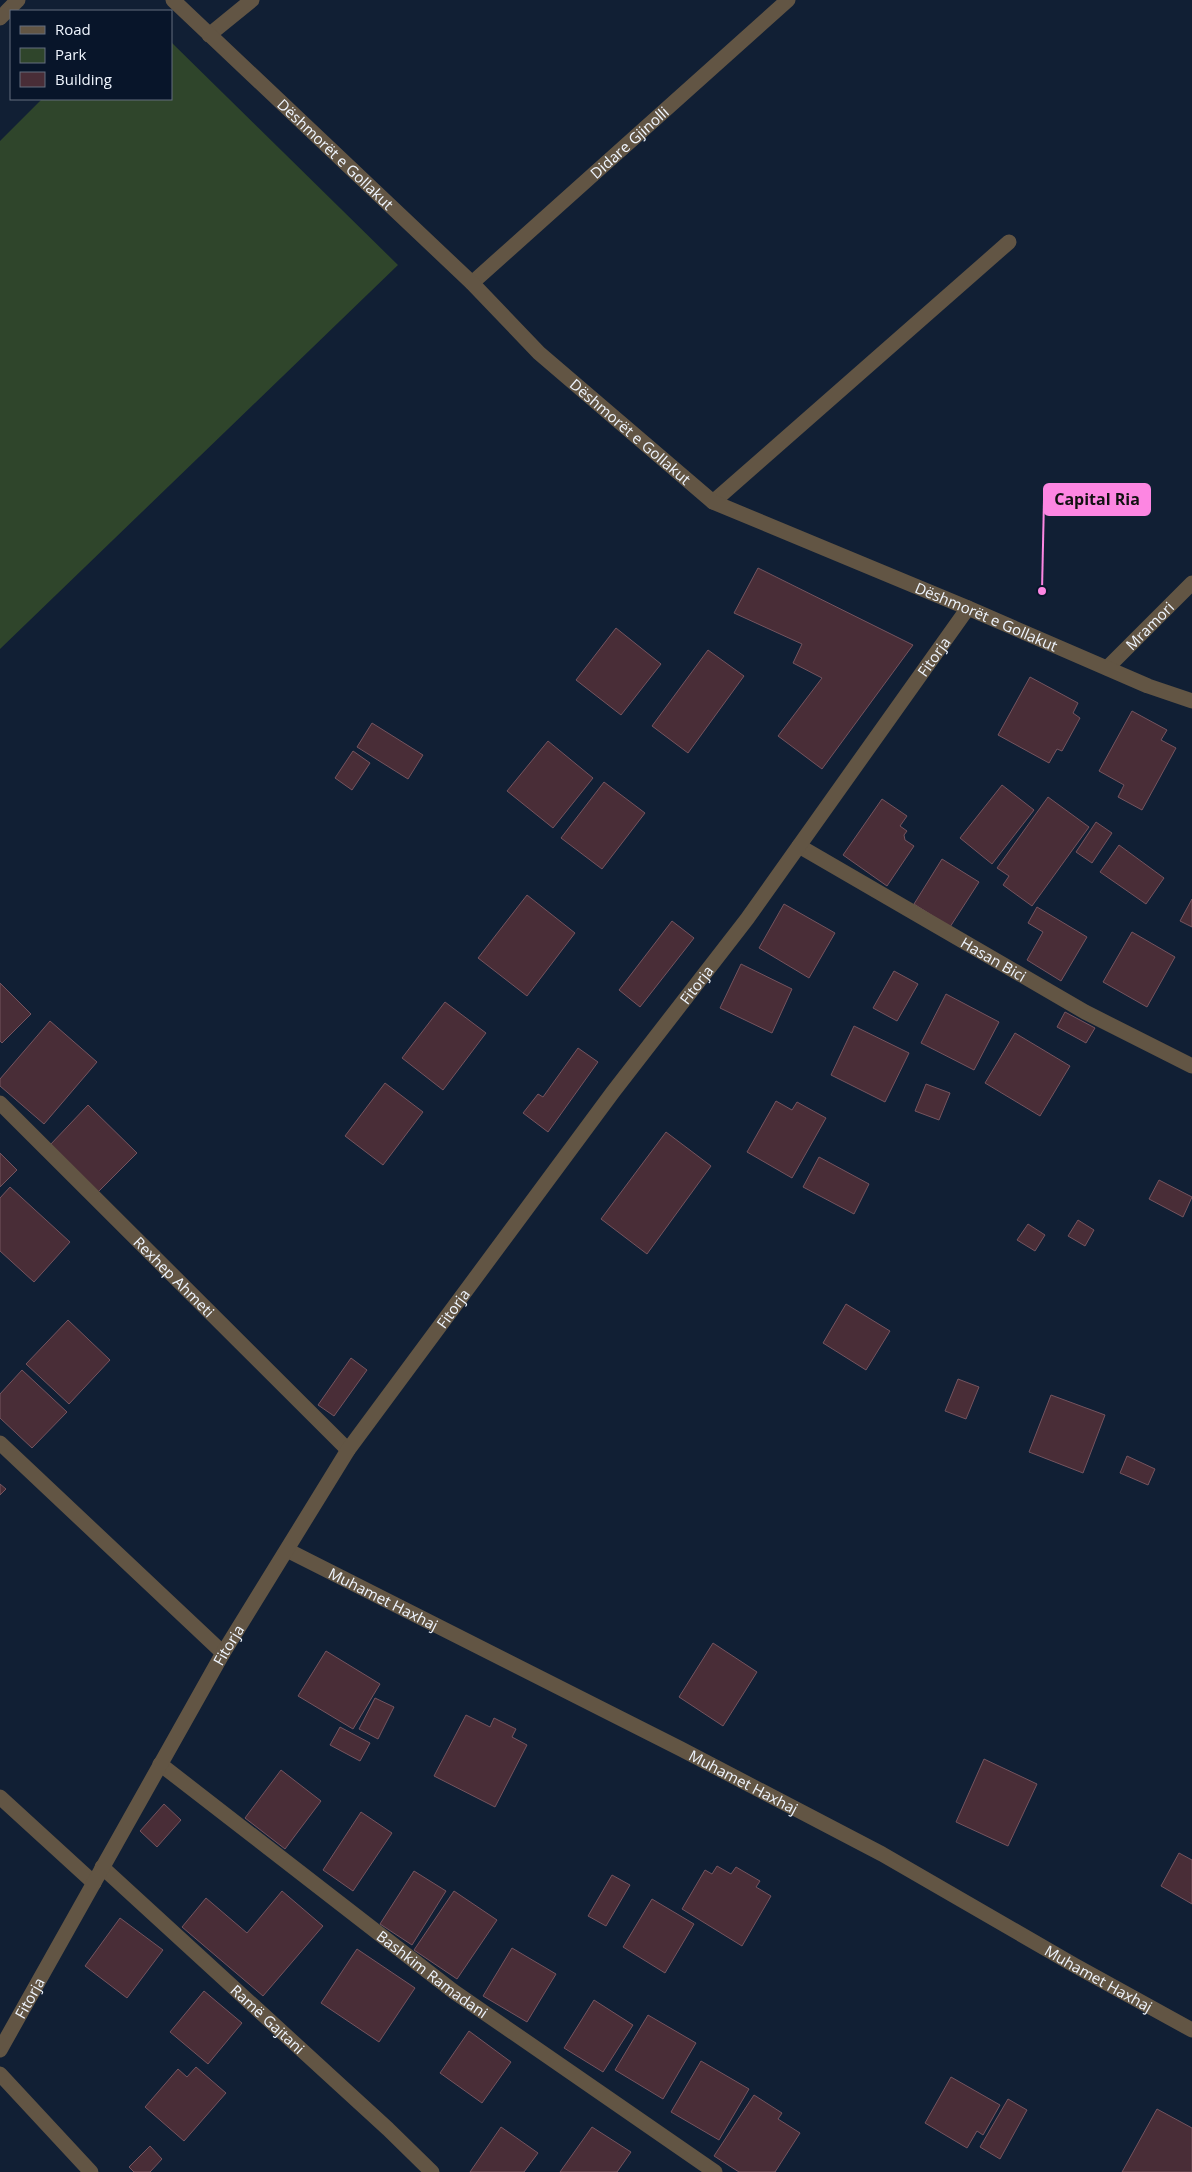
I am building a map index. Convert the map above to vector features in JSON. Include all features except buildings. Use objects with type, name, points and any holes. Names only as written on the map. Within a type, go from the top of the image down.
[{"type":"street","points":[[0,18],[18,0]]},
{"type":"street","name":"Dëshmorët e Gollakut","points":[[173,0],[472,283],[539,353],[713,502],[968,608],[1148,686],[1192,701]]},
{"type":"street","points":[[210,35],[252,0]]},
{"type":"street","name":"Didare Gjinolli","points":[[472,283],[788,0]]},
{"type":"street","points":[[713,502],[1009,242]]},
{"type":"street","name":"Mramori","points":[[1106,668],[1192,583]]},
{"type":"street","name":"Fitorja","points":[[0,2050],[223,1653],[348,1450],[556,1168],[747,919],[968,608]]},
{"type":"street","name":"Hasan Bici","points":[[799,846],[1085,1012],[1192,1066]]},
{"type":"street","name":"Rexhep Ahmeti","points":[[0,1103],[348,1450]]},
{"type":"street","points":[[0,1444],[223,1653]]},
{"type":"street","name":"Muhamet Haxhaj","points":[[287,1550],[681,1749],[882,1854],[1074,1965],[1192,2030]]},
{"type":"street","name":"Bashkim Ramadani","points":[[160,1764],[452,1991],[715,2172]]},
{"type":"street","points":[[0,1797],[94,1883]]},
{"type":"street","name":"Ramë Gajtani","points":[[102,1867],[388,2129],[432,2172]]},
{"type":"street","points":[[0,2074],[91,2172]]},
{"type":"green space","points":[[172,43],[398,265],[0,649],[0,141],[41,100],[172,100]]},
{"type":"place","name":"Capital Ria","points":[[1042,591]]}]
